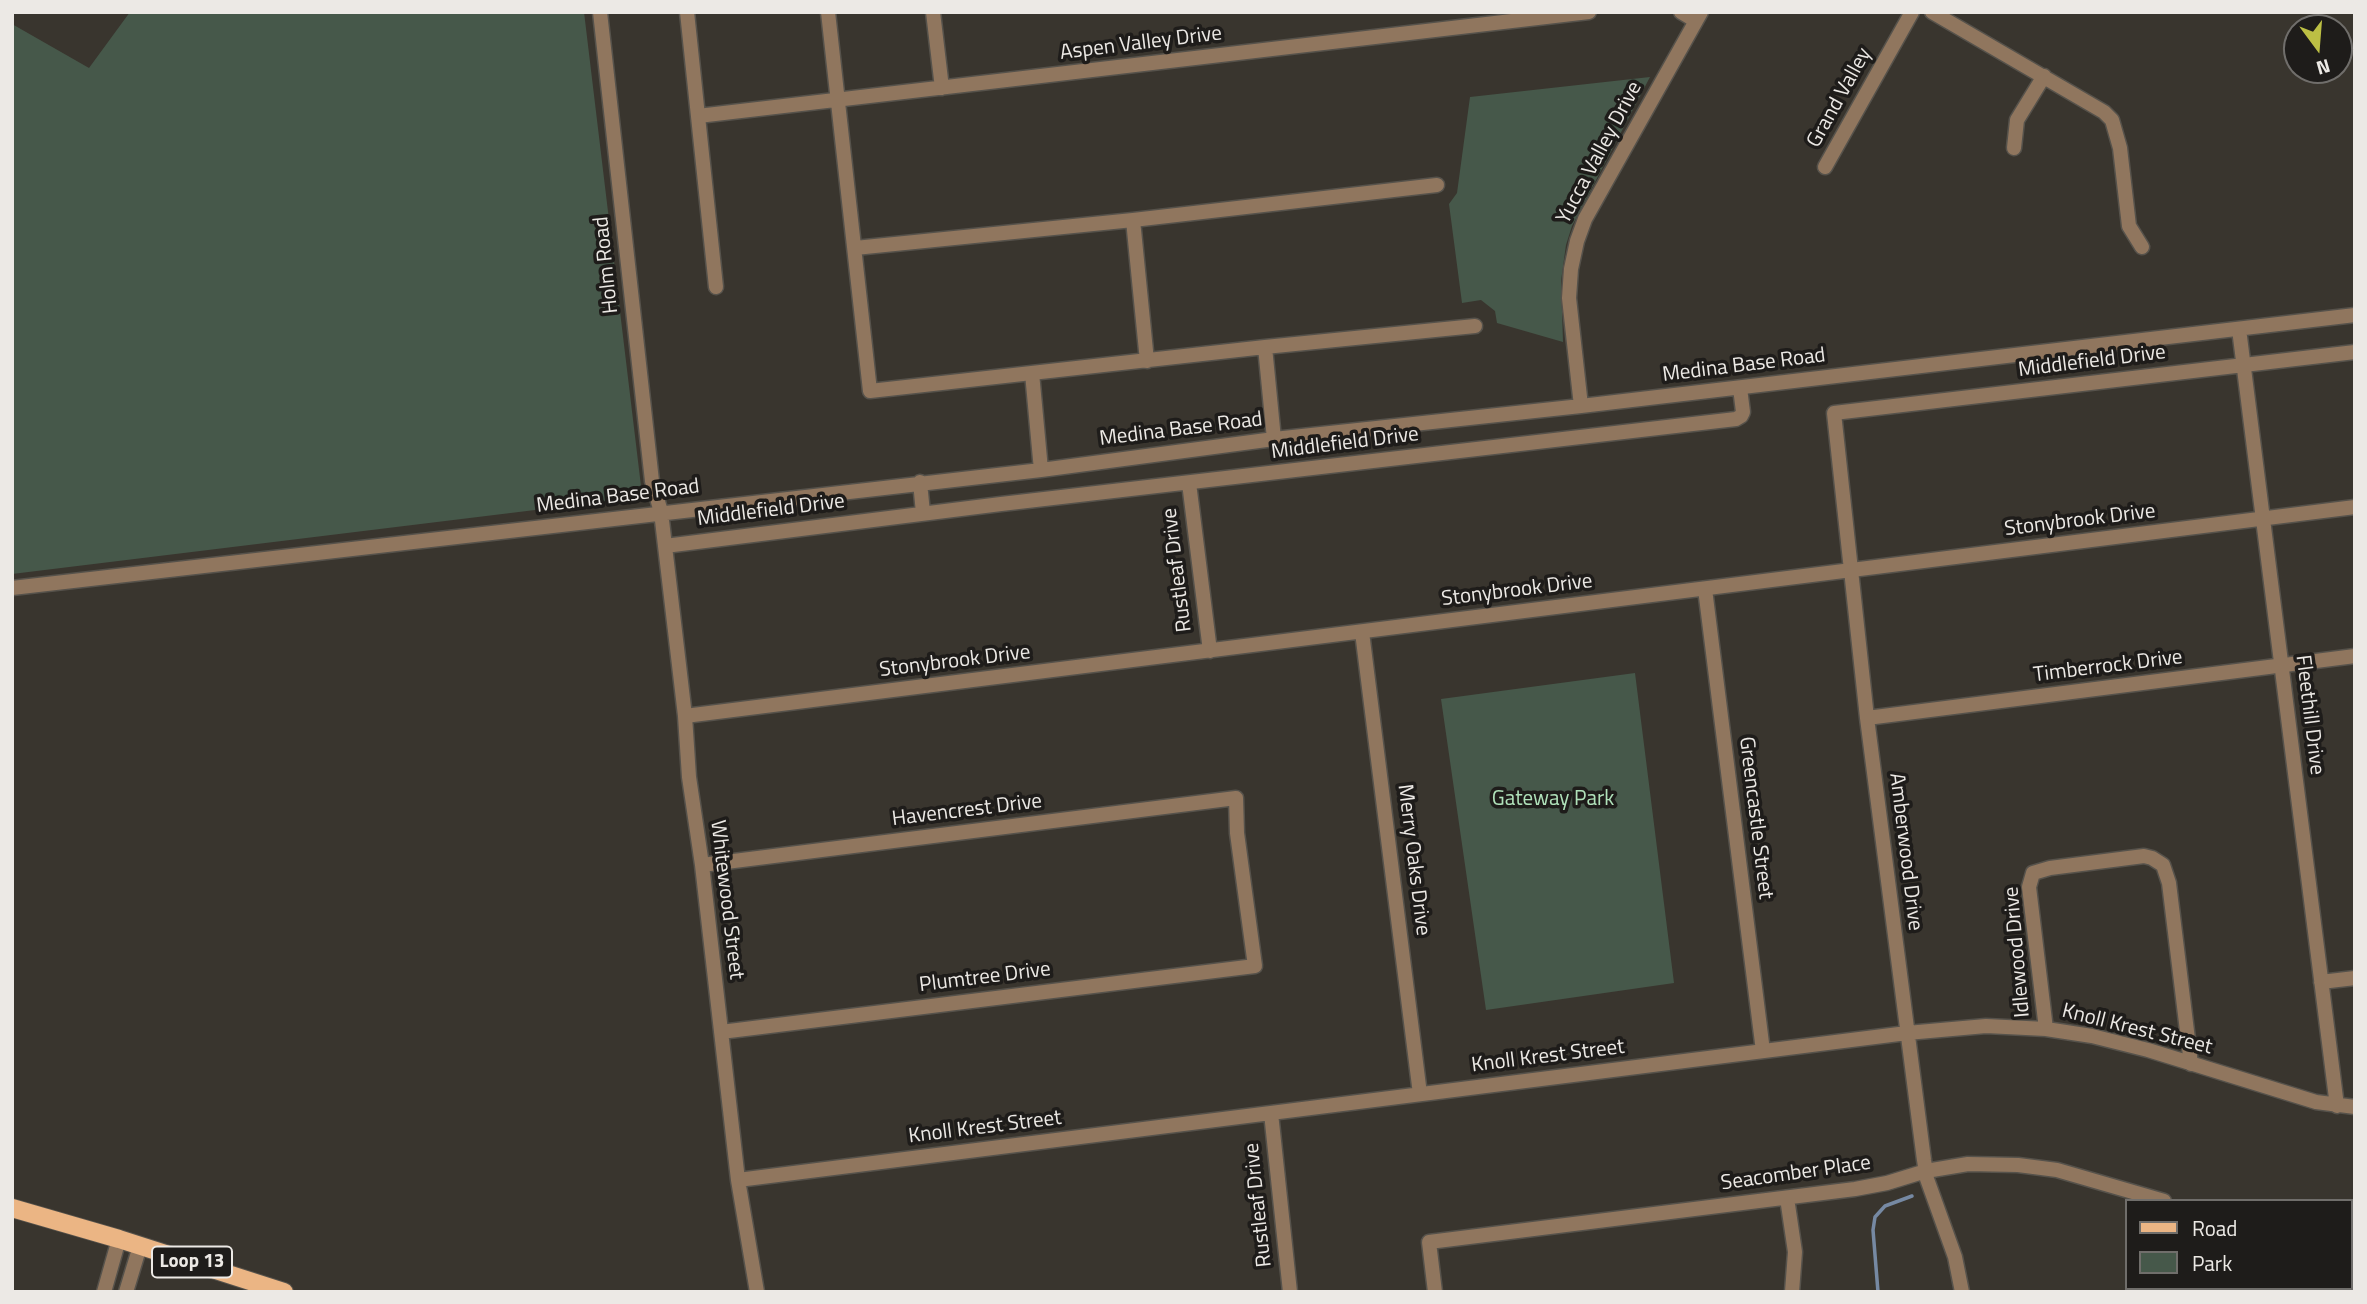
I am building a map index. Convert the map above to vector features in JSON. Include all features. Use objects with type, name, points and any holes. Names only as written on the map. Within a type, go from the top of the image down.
[{"type":"main road","name":"Loop 13","points":[[12,1208],[284,1292]]},
{"type":"street","name":"Holm Road","points":[[600,12],[652,481],[661,512]]},
{"type":"street","points":[[687,12],[716,287]]},
{"type":"street","points":[[828,12],[870,391],[1475,326]]},
{"type":"street","points":[[933,12],[942,88]]},
{"type":"street","name":"Aspen Valley Drive","points":[[698,116],[1589,12]]},
{"type":"street","points":[[1681,12],[1699,16]]},
{"type":"street","name":"Grand Valley","points":[[1825,167],[1912,12]]},
{"type":"street","points":[[1932,12],[2104,112],[2112,120],[2120,148],[2129,226],[2142,247]]},
{"type":"street","name":"Yucca Valley Drive","points":[[1581,406],[1569,298],[1577,241],[1585,219],[1699,16]]},
{"type":"street","points":[[2014,148],[2017,120],[2043,76]]},
{"type":"street","points":[[855,248],[1437,185]]},
{"type":"street","points":[[1133,220],[1147,360]]},
{"type":"street","name":"Medina Base Road","points":[[12,588],[2355,315]]},
{"type":"street","name":"Fleethill Drive","points":[[2239,329],[2337,1106]]},
{"type":"street","points":[[1265,347],[1274,439]]},
{"type":"street","name":"Middlefield Drive","points":[[1834,412],[2355,352]]},
{"type":"street","points":[[1032,373],[1041,470]]},
{"type":"street","name":"Middlefield Drive","points":[[665,546],[923,513],[1736,419],[1743,412],[1740,387]]},
{"type":"street","name":"Amberwood Drive","points":[[1834,412],[1867,718],[1926,1171],[1955,1258],[1962,1292]]},
{"type":"street","points":[[920,482],[923,513]]},
{"type":"street","name":"Rustleaf Drive","points":[[1189,483],[1210,651]]},
{"type":"street","name":"Stonybrook Drive","points":[[685,716],[2355,507]]},
{"type":"street","name":"Whitewood Street","points":[[661,512],[685,716],[689,777],[702,865],[738,1180],[757,1292]]},
{"type":"street","name":"Greencastle Street","points":[[1705,589],[1763,1052]]},
{"type":"street","name":"Merry Oaks Drive","points":[[1362,632],[1420,1094]]},
{"type":"street","name":"Timberrock Drive","points":[[1867,718],[2355,656]]},
{"type":"street","name":"Havencrest Drive","points":[[702,865],[1236,798],[1237,832],[1255,966]]},
{"type":"street","name":"Idlewood Drive","points":[[2046,1029],[2029,887],[2033,873],[2050,868],[2144,856],[2159,860],[2167,872],[2191,1064]]},
{"type":"street","name":"Plumtree Drive","points":[[721,1032],[1255,966]]},
{"type":"street","points":[[2321,982],[2355,978]]},
{"type":"street","name":"Knoll Krest Street","points":[[738,1180],[1907,1033],[1986,1026],[2046,1029],[2092,1036],[2148,1050],[2316,1102],[2355,1107]]},
{"type":"street","name":"Rustleaf Drive","points":[[1271,1113],[1290,1292]]},
{"type":"street","name":"Seacomber Place","points":[[1435,1292],[1429,1242],[1787,1198],[1887,1182],[1926,1171],[1968,1164],[2018,1165],[2080,1176],[2157,1199]]},
{"type":"street","points":[[1787,1198],[1795,1252],[1792,1292]]},
{"type":"street","points":[[104,1292],[119,1239]]},
{"type":"street","points":[[126,1292],[140,1246]]},
{"type":"green space","points":[[130,12],[584,12],[641,486],[625,499],[12,574],[12,24],[89,68]]},
{"type":"green space","points":[[1650,77],[1572,226],[1566,245],[1561,281],[1563,342],[1497,323],[1495,311],[1481,300],[1462,303],[1449,204],[1457,193],[1470,97]]},
{"type":"green space","name":"Gateway Park","points":[[1635,673],[1674,983],[1486,1010],[1441,699]]},
{"type":"waterway","points":[[1878,1292],[1873,1230],[1875,1217],[1885,1206],[1912,1196]]}]
